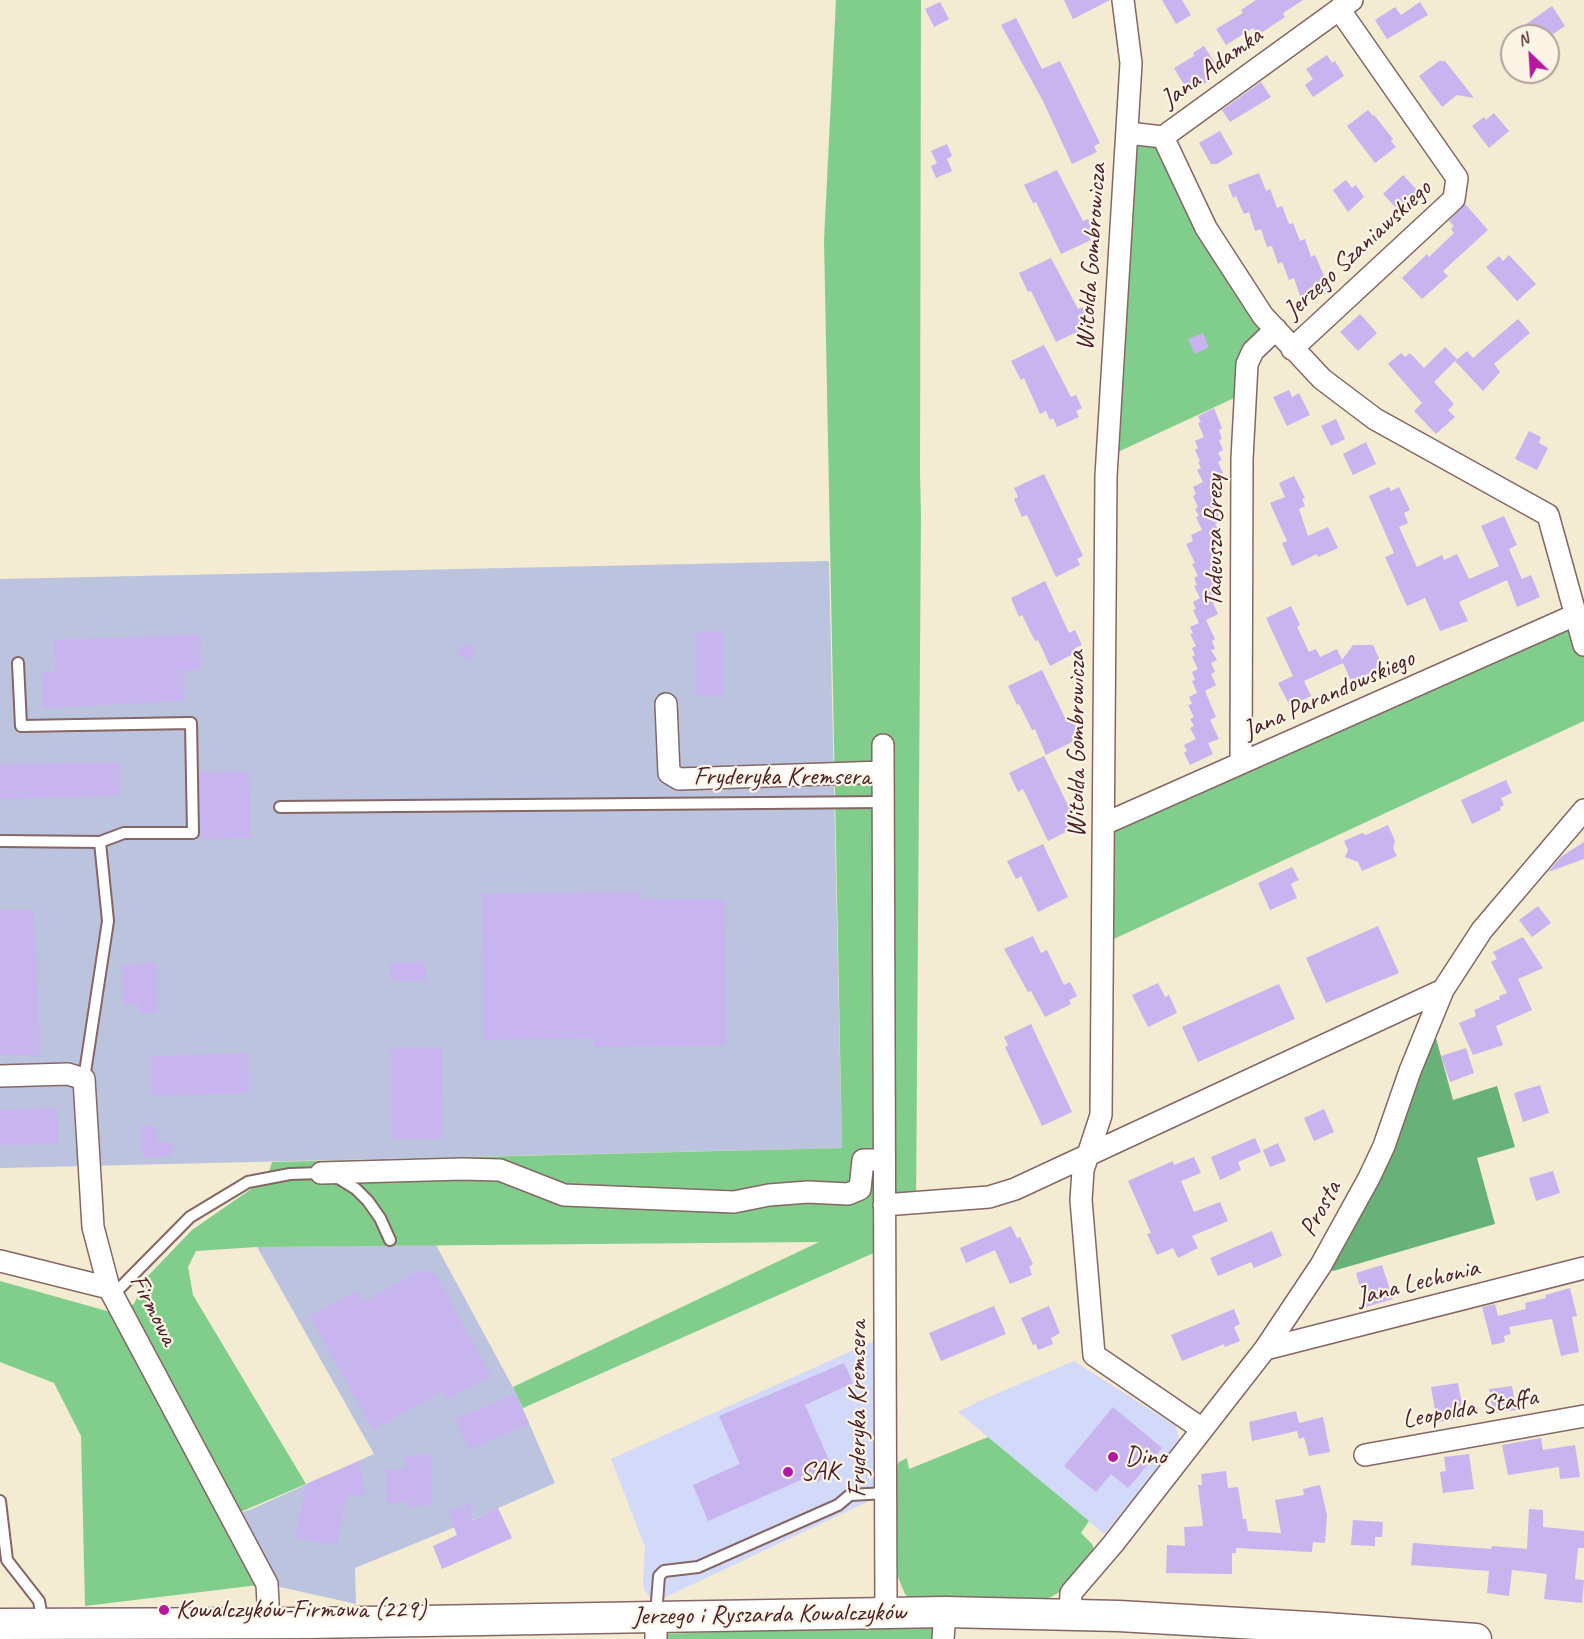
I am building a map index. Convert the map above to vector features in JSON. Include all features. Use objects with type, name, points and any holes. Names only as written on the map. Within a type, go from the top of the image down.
[{"type":"main road","name":"Jerzego i Ryszarda Kowalczyków","points":[[0,1624],[269,1623],[656,1628],[886,1613],[944,1626],[1071,1614],[1476,1639]]},
{"type":"street","name":"Witolda Gombrowicza","points":[[1123,0],[1131,63],[1106,476],[1101,1115],[1083,1170],[1081,1200],[1094,1355],[1202,1429]]},
{"type":"street","name":"Jana Adamka","points":[[1163,137],[1345,4]]},
{"type":"street","name":"Jerzego Szaniawskiego","points":[[1292,349],[1454,199],[1457,178],[1345,4]]},
{"type":"street","points":[[1128,133],[1163,137],[1206,228],[1263,316],[1322,379],[1375,419],[1548,515],[1584,645]]},
{"type":"street","name":"Tadeusza Brezy","points":[[1241,763],[1242,459],[1247,364],[1253,351],[1276,329]]},
{"type":"street","name":"Jana Parandowskiego","points":[[1104,824],[1575,615]]},
{"type":"street","points":[[666,704],[669,773],[679,779],[884,772]]},
{"type":"street","points":[[883,745],[883,802]]},
{"type":"street","name":"Fryderyka Kremsera","points":[[883,802],[886,1613]]},
{"type":"street","name":"Prosta","points":[[1071,1614],[1071,1593],[1113,1544],[1265,1349],[1321,1265],[1384,1146],[1410,1071],[1443,990],[1482,930],[1584,810]]},
{"type":"street","points":[[884,1205],[989,1197],[1015,1189],[1443,990]]},
{"type":"street","points":[[0,1076],[68,1074],[84,1079]]},
{"type":"street","name":"Firmowa","points":[[84,1079],[93,1227],[111,1292],[267,1584],[269,1623]]},
{"type":"street","points":[[321,1173],[500,1170],[564,1195],[734,1202],[769,1195],[808,1192],[848,1194],[860,1189],[863,1160],[884,1160]]},
{"type":"street","points":[[0,1261],[111,1292]]},
{"type":"street","name":"Jana Lechonia","points":[[1265,1349],[1584,1268]]},
{"type":"street","name":"Leopolda Staffa","points":[[1365,1455],[1584,1416]]},
{"type":"lane","points":[[0,841],[99,842],[124,833],[193,833],[191,723],[21,726],[18,663]]},
{"type":"lane","name":"Fryderyka Kremsera","points":[[280,807],[883,802]]},
{"type":"lane","points":[[84,1079],[108,921],[99,842]]},
{"type":"lane","points":[[111,1292],[190,1217],[248,1182],[290,1174],[321,1173],[340,1179],[356,1189],[380,1218],[390,1240]]},
{"type":"lane","points":[[656,1628],[659,1576],[664,1571],[698,1567],[838,1505],[850,1496],[886,1492]]},
{"type":"lane","points":[[0,1501],[7,1560],[39,1601],[43,1623]]},
{"type":"lane","points":[[0,1570],[15,1569]]},
{"type":"shaded area","points":[[829,561],[842,1148],[0,1168],[0,579]]},
{"type":"shaded area","points":[[436,1245],[516,1393],[555,1483],[355,1568],[356,1604],[267,1584],[231,1516],[252,1509],[374,1454],[257,1247]]},
{"type":"shaded area","points":[[885,1336],[886,1493],[653,1603],[643,1587],[645,1547],[611,1459]]},
{"type":"shaded area","points":[[1074,1361],[1176,1426],[1180,1444],[1104,1534],[958,1412]]},
{"type":"green space","points":[[836,0],[921,0],[921,516],[916,1203],[884,1205],[885,1248],[523,1408],[513,1387],[819,1242],[257,1247],[196,1251],[188,1267],[193,1295],[306,1484],[231,1516],[267,1584],[85,1606],[81,1436],[54,1383],[0,1362],[0,1281],[114,1313],[134,1304],[146,1278],[192,1230],[267,1178],[272,1162],[842,1148],[824,240]]},
{"type":"green space","points":[[1128,133],[1163,137],[1276,329],[1253,351],[1245,393],[1107,457]]},
{"type":"green space","points":[[1575,615],[1584,645],[1584,721],[1103,944],[1104,824]]},
{"type":"green space","points":[[1431,1020],[1453,1100],[1497,1086],[1515,1147],[1477,1158],[1495,1224],[1333,1271],[1321,1265]]},
{"type":"green space","points":[[988,1437],[1089,1521],[1081,1533],[1092,1544],[1095,1551],[1066,1588],[1043,1600],[913,1601],[905,1594],[896,1572],[895,1470],[899,1462],[907,1458],[909,1469]]},
{"type":"green space","points":[[934,1624],[940,1639],[665,1639],[665,1634]]},
{"type":"building","points":[[1064,0],[1110,0],[1073,19]]},
{"type":"building","points":[[1162,0],[1182,0],[1191,15],[1176,24]]},
{"type":"building","points":[[1256,0],[1303,0],[1283,13],[1285,17],[1258,35],[1253,28],[1226,45],[1216,29],[1243,13],[1241,10]]},
{"type":"building","points":[[940,2],[949,19],[934,27],[925,9]]},
{"type":"building","points":[[1420,2],[1428,15],[1387,39],[1375,20],[1395,7],[1401,15]]},
{"type":"building","points":[[1552,6],[1565,26],[1560,29],[1560,24],[1526,24]]},
{"type":"building","points":[[1016,18],[1042,69],[1060,61],[1100,143],[1094,146],[1097,152],[1072,164],[1043,101],[1001,25]]},
{"type":"building","points":[[1204,46],[1215,63],[1204,70],[1210,80],[1195,89],[1192,84],[1186,88],[1174,68],[1194,56],[1193,53]]},
{"type":"building","points":[[1327,55],[1332,63],[1335,61],[1344,76],[1313,97],[1305,85],[1313,79],[1306,69]]},
{"type":"building","points":[[1439,61],[1445,61],[1474,98],[1457,95],[1442,107],[1419,76]]},
{"type":"building","points":[[1261,82],[1271,97],[1230,122],[1222,110]]},
{"type":"building","points":[[1368,110],[1393,139],[1391,141],[1396,147],[1375,163],[1347,126]]},
{"type":"building","points":[[1494,113],[1509,131],[1489,148],[1472,126],[1484,117],[1486,120]]},
{"type":"building","points":[[1220,131],[1233,154],[1217,164],[1211,164],[1199,143]]},
{"type":"building","points":[[947,144],[952,156],[947,159],[952,171],[936,178],[931,166],[937,163],[931,151]]},
{"type":"building","points":[[1057,170],[1083,221],[1088,219],[1094,231],[1088,234],[1091,240],[1061,254],[1036,202],[1033,203],[1024,185]]},
{"type":"building","points":[[1259,173],[1266,191],[1270,189],[1277,208],[1282,206],[1289,224],[1293,223],[1300,241],[1305,239],[1311,257],[1315,255],[1331,292],[1308,300],[1307,294],[1300,296],[1294,278],[1289,280],[1282,262],[1278,264],[1272,246],[1267,247],[1261,229],[1255,231],[1249,212],[1244,214],[1236,196],[1233,198],[1228,185]]},
{"type":"building","points":[[1403,175],[1422,195],[1402,214],[1383,194]]},
{"type":"building","points":[[1346,180],[1352,188],[1356,185],[1364,197],[1348,212],[1333,190]]},
{"type":"building","points":[[1465,204],[1488,230],[1443,271],[1448,276],[1422,299],[1402,278],[1454,233],[1451,229],[1454,226],[1449,221]]},
{"type":"building","points":[[1509,255],[1536,284],[1517,301],[1486,267],[1499,256],[1503,261]]},
{"type":"building","points":[[1051,258],[1078,309],[1082,307],[1089,318],[1082,322],[1085,328],[1056,342],[1031,291],[1028,292],[1019,273]]},
{"type":"building","points":[[1360,314],[1377,333],[1358,351],[1340,332]]},
{"type":"building","points":[[1518,319],[1530,333],[1494,364],[1500,372],[1483,391],[1455,361],[1467,351],[1473,358]]},
{"type":"building","points":[[1203,333],[1209,347],[1195,354],[1188,339]]},
{"type":"building","points":[[1044,345],[1071,397],[1076,395],[1082,408],[1076,411],[1079,417],[1057,427],[1053,418],[1050,420],[1046,411],[1040,414],[1024,378],[1021,380],[1011,361]]},
{"type":"building","points":[[1445,347],[1457,359],[1434,382],[1454,404],[1448,410],[1455,417],[1436,434],[1414,411],[1422,403],[1388,364],[1401,353],[1405,357],[1410,353],[1424,368]]},
{"type":"building","points":[[1289,390],[1292,397],[1299,393],[1310,415],[1287,426],[1273,397]]},
{"type":"building","points":[[1214,408],[1222,428],[1219,430],[1222,439],[1219,440],[1223,450],[1218,453],[1222,460],[1218,462],[1223,473],[1211,479],[1220,498],[1215,500],[1219,507],[1216,509],[1221,521],[1215,524],[1219,531],[1215,532],[1220,543],[1212,547],[1216,556],[1212,558],[1217,569],[1213,570],[1217,578],[1213,579],[1218,590],[1213,593],[1216,602],[1213,603],[1218,614],[1206,620],[1215,639],[1212,641],[1215,649],[1211,650],[1217,660],[1211,663],[1215,672],[1211,674],[1216,685],[1205,691],[1216,717],[1210,720],[1219,739],[1208,743],[1213,754],[1190,765],[1184,753],[1187,751],[1184,745],[1196,739],[1190,728],[1194,726],[1190,719],[1194,717],[1188,705],[1192,704],[1189,697],[1197,693],[1192,681],[1195,680],[1192,672],[1198,669],[1192,657],[1195,655],[1192,648],[1196,646],[1190,634],[1193,633],[1190,627],[1199,623],[1193,610],[1196,609],[1193,602],[1200,598],[1194,586],[1197,585],[1194,578],[1198,576],[1192,564],[1195,563],[1186,544],[1193,541],[1191,535],[1202,530],[1196,517],[1199,516],[1195,509],[1198,507],[1193,496],[1196,494],[1193,487],[1203,482],[1197,470],[1201,468],[1195,450],[1198,448],[1195,441],[1204,437],[1198,423],[1201,422],[1198,416]]},
{"type":"building","points":[[1336,419],[1345,439],[1331,446],[1321,426]]},
{"type":"building","points":[[1529,431],[1541,437],[1539,443],[1548,448],[1537,470],[1515,459]]},
{"type":"building","points":[[1366,442],[1376,464],[1353,475],[1343,454]]},
{"type":"building","points":[[1044,474],[1083,556],[1077,559],[1080,565],[1056,577],[1027,515],[1022,517],[1014,499],[1018,497],[1014,488]]},
{"type":"building","points":[[1294,476],[1305,498],[1302,499],[1305,506],[1299,509],[1308,536],[1328,527],[1338,548],[1318,557],[1317,554],[1292,566],[1282,543],[1287,541],[1270,503],[1285,497],[1279,483]]},
{"type":"building","points":[[1389,487],[1391,491],[1399,487],[1410,510],[1404,513],[1408,523],[1399,527],[1417,567],[1442,555],[1444,560],[1457,554],[1469,579],[1499,566],[1481,526],[1504,516],[1517,545],[1509,549],[1522,579],[1531,575],[1540,597],[1517,607],[1507,580],[1459,602],[1468,621],[1440,631],[1425,598],[1407,606],[1385,557],[1394,553],[1369,496]]},
{"type":"building","points":[[1045,581],[1069,633],[1075,630],[1082,645],[1075,648],[1077,652],[1050,666],[1038,640],[1035,641],[1022,615],[1019,617],[1011,598]]},
{"type":"building","points":[[1291,606],[1300,625],[1297,627],[1309,652],[1316,649],[1320,657],[1337,649],[1342,660],[1353,645],[1373,645],[1385,672],[1354,688],[1343,663],[1304,681],[1311,696],[1290,706],[1278,683],[1293,676],[1266,618]]},
{"type":"building","points":[[697,631],[723,631],[723,696],[697,696]]},
{"type":"building","points":[[200,634],[201,670],[184,671],[185,701],[43,708],[41,672],[56,672],[54,640]]},
{"type":"building","points":[[466,642],[476,651],[467,662],[456,653]]},
{"type":"building","points":[[1042,670],[1067,722],[1072,719],[1079,733],[1072,737],[1074,741],[1046,755],[1035,729],[1032,730],[1008,686]]},
{"type":"building","points":[[1044,756],[1078,826],[1048,841],[1023,789],[1018,792],[1009,773]]},
{"type":"building","points":[[119,762],[120,796],[0,799],[0,764]]},
{"type":"building","points":[[249,771],[250,838],[197,839],[201,833],[199,772]]},
{"type":"building","points":[[1506,780],[1512,793],[1501,798],[1504,805],[1500,807],[1501,810],[1472,824],[1461,800]]},
{"type":"building","points":[[1388,825],[1395,841],[1393,848],[1397,856],[1362,871],[1358,862],[1345,857],[1348,850],[1344,841],[1362,833],[1366,835]]},
{"type":"building","points":[[1584,842],[1584,859],[1548,872],[1562,856]]},
{"type":"building","points":[[1043,844],[1068,897],[1038,912],[1021,876],[1016,879],[1007,861]]},
{"type":"building","points":[[1292,867],[1299,880],[1291,884],[1297,898],[1270,910],[1258,883]]},
{"type":"building","points":[[642,892],[642,899],[725,899],[726,1045],[594,1047],[593,1038],[484,1040],[482,893]]},
{"type":"building","points":[[1538,906],[1551,923],[1532,937],[1519,920]]},
{"type":"building","points":[[34,909],[40,1055],[0,1055],[0,910]]},
{"type":"building","points":[[1378,926],[1399,973],[1326,1003],[1306,958]]},
{"type":"building","points":[[1033,936],[1041,953],[1047,950],[1064,985],[1070,982],[1077,996],[1069,1000],[1071,1004],[1045,1017],[1004,949]]},
{"type":"building","points":[[1523,937],[1543,968],[1518,979],[1532,1010],[1496,1026],[1503,1045],[1473,1055],[1459,1023],[1476,1016],[1474,1010],[1500,999],[1499,996],[1507,993],[1491,962],[1497,959],[1493,952]]},
{"type":"building","points":[[390,962],[425,962],[426,981],[391,981]]},
{"type":"building","points":[[138,963],[156,963],[157,1013],[139,1014],[139,1004],[124,1005],[123,965],[138,965]]},
{"type":"building","points":[[1158,983],[1165,997],[1169,995],[1177,1013],[1148,1027],[1132,995]]},
{"type":"building","points":[[1279,984],[1295,1019],[1198,1062],[1182,1027]]},
{"type":"building","points":[[1031,1024],[1072,1112],[1042,1126],[1005,1047],[1008,1045],[1004,1037]]},
{"type":"building","points":[[391,1048],[442,1048],[443,1138],[393,1139]]},
{"type":"building","points":[[1466,1048],[1474,1073],[1450,1082],[1441,1056]]},
{"type":"building","points":[[248,1053],[249,1093],[153,1096],[151,1056]]},
{"type":"building","points":[[1540,1085],[1549,1113],[1523,1122],[1514,1093]]},
{"type":"building","points":[[57,1108],[58,1144],[0,1145],[0,1109]]},
{"type":"building","points":[[1324,1109],[1334,1132],[1314,1141],[1304,1118]]},
{"type":"building","points":[[145,1125],[151,1125],[156,1129],[156,1142],[168,1141],[173,1145],[173,1151],[169,1156],[146,1158],[141,1153],[140,1130]]},
{"type":"building","points":[[1255,1138],[1261,1152],[1238,1162],[1241,1170],[1220,1180],[1211,1157]]},
{"type":"building","points":[[1278,1143],[1286,1161],[1270,1167],[1263,1150]]},
{"type":"building","points":[[1194,1157],[1201,1173],[1181,1181],[1194,1212],[1220,1202],[1228,1221],[1192,1236],[1198,1248],[1178,1258],[1173,1248],[1157,1255],[1147,1234],[1151,1233],[1128,1181],[1173,1161],[1174,1165]]},
{"type":"building","points":[[1553,1171],[1560,1193],[1536,1201],[1529,1178]]},
{"type":"building","points":[[1011,1226],[1017,1238],[1020,1237],[1033,1264],[1029,1267],[1032,1275],[1010,1284],[995,1250],[966,1263],[960,1248]]},
{"type":"building","points":[[1272,1231],[1282,1256],[1254,1268],[1251,1262],[1218,1276],[1210,1258]]},
{"type":"building","points":[[1382,1265],[1393,1299],[1366,1307],[1356,1273]]},
{"type":"building","points":[[420,1270],[435,1274],[491,1376],[448,1399],[443,1391],[373,1430],[310,1316],[358,1290],[364,1302]]},
{"type":"building","points":[[1570,1288],[1577,1316],[1572,1317],[1579,1352],[1561,1356],[1552,1319],[1509,1327],[1511,1334],[1504,1336],[1505,1342],[1492,1345],[1482,1307],[1495,1304],[1498,1316],[1526,1309],[1525,1303],[1546,1298],[1545,1295]]},
{"type":"building","points":[[994,1306],[1006,1334],[941,1361],[929,1333]]},
{"type":"building","points":[[1049,1306],[1060,1333],[1051,1338],[1053,1344],[1038,1350],[1036,1344],[1033,1345],[1021,1318]]},
{"type":"building","points":[[1234,1309],[1240,1324],[1234,1327],[1240,1341],[1225,1347],[1224,1344],[1182,1361],[1171,1335]]},
{"type":"building","points":[[844,1363],[853,1383],[805,1405],[835,1474],[815,1483],[812,1475],[708,1521],[693,1485],[740,1464],[719,1416]]},
{"type":"building","points":[[1458,1383],[1463,1409],[1458,1410],[1459,1419],[1437,1422],[1431,1387]]},
{"type":"building","points":[[1512,1386],[1516,1410],[1493,1413],[1489,1389]]},
{"type":"building","points":[[516,1393],[529,1424],[469,1450],[456,1419]]},
{"type":"building","name":"Dino","points":[[1113,1407],[1162,1448],[1128,1488],[1111,1474],[1096,1492],[1064,1466]]},
{"type":"building","points":[[1296,1411],[1299,1423],[1323,1417],[1330,1452],[1309,1456],[1304,1437],[1299,1439],[1297,1431],[1252,1441],[1249,1422]]},
{"type":"building","points":[[1541,1438],[1543,1450],[1575,1445],[1580,1477],[1560,1479],[1559,1467],[1508,1475],[1502,1445]]},
{"type":"building","points":[[1469,1454],[1474,1489],[1443,1493],[1440,1472],[1446,1471],[1444,1457]]},
{"type":"building","points":[[431,1455],[432,1505],[409,1506],[409,1502],[386,1503],[386,1469],[405,1469],[405,1456]]},
{"type":"building","points":[[359,1461],[365,1496],[346,1497],[337,1546],[296,1538],[306,1484]]},
{"type":"building","points":[[1226,1471],[1228,1488],[1238,1487],[1243,1519],[1246,1519],[1248,1531],[1281,1533],[1275,1500],[1304,1495],[1303,1489],[1320,1485],[1327,1515],[1325,1543],[1313,1542],[1312,1552],[1236,1548],[1236,1553],[1232,1553],[1232,1574],[1166,1573],[1167,1545],[1185,1546],[1184,1527],[1203,1526],[1198,1485],[1202,1485],[1201,1474]]},
{"type":"building","points":[[470,1503],[472,1520],[498,1508],[512,1538],[442,1569],[433,1546],[457,1535],[448,1512]]},
{"type":"building","points":[[1529,1509],[1543,1510],[1543,1527],[1584,1531],[1584,1548],[1578,1548],[1575,1579],[1584,1580],[1582,1603],[1544,1599],[1547,1574],[1512,1570],[1509,1596],[1487,1593],[1489,1571],[1411,1565],[1413,1543],[1491,1549],[1492,1546],[1527,1549]]},
{"type":"building","points":[[1353,1520],[1383,1522],[1382,1537],[1375,1537],[1375,1546],[1351,1545]]},
{"type":"place","name":"Dino","points":[[1113,1457]]},
{"type":"place","name":"SAK","points":[[788,1472]]},
{"type":"place","name":"Kowalczyków-Firmowa (229)","points":[[164,1610]]}]
